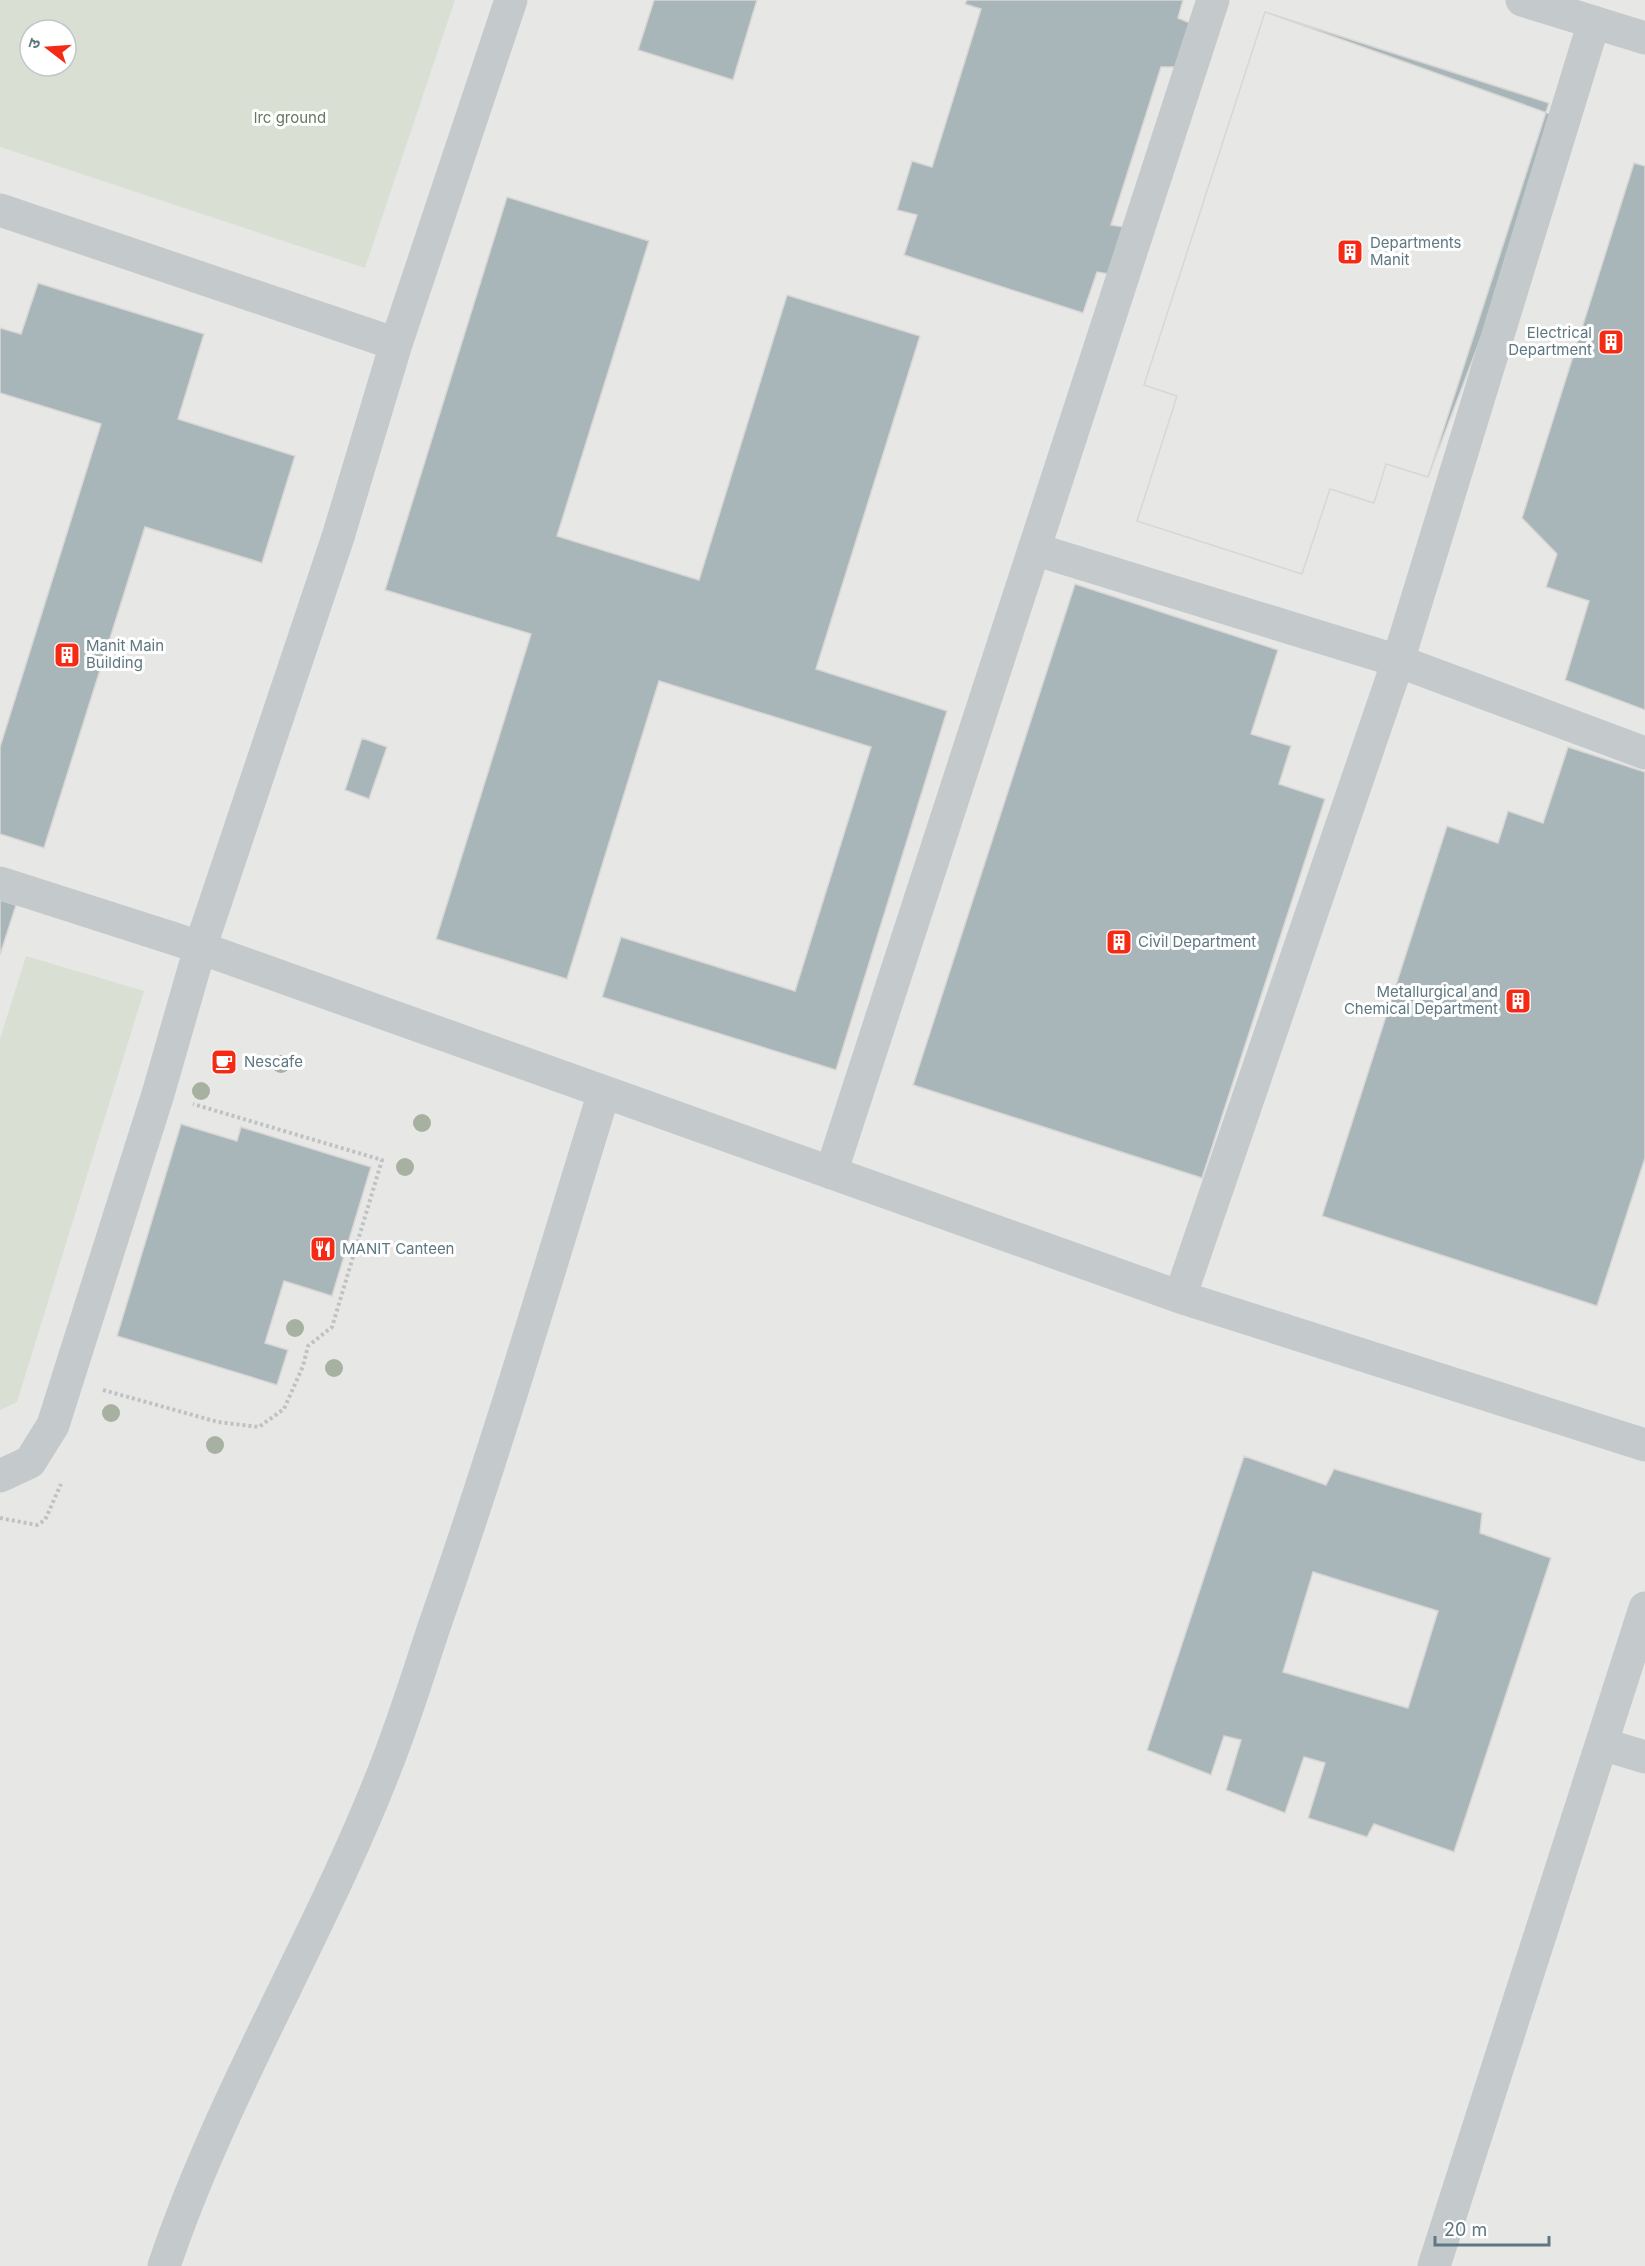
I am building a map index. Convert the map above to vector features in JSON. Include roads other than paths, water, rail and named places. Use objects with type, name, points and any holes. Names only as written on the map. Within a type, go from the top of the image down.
[{"type":"street","points":[[0,1476],[30,1462],[53,1425],[159,1094],[200,948],[338,537],[396,344],[511,0]]},
{"type":"street","points":[[831,1173],[1213,0]]},
{"type":"street","points":[[1522,0],[1645,38]]},
{"type":"street","points":[[1180,1297],[1398,661],[1594,22]]},
{"type":"street","points":[[0,210],[396,344]]},
{"type":"street","points":[[1034,549],[1398,661],[1645,753]]},
{"type":"street","points":[[0,883],[200,948],[1180,1297],[1645,1446]]},
{"type":"street","points":[[164,2266],[183,2210],[219,2127],[350,1854],[391,1752],[478,1503],[604,1092]]},
{"type":"street","points":[[1434,2266],[1645,1608]]},
{"type":"street","points":[[1602,1744],[1645,1757]]},
{"type":"place","name":"Departments Manit","points":[[1350,252]]},
{"type":"place","name":"Electrical Department","points":[[1611,342]]},
{"type":"place","name":"Manit Main Building","points":[[67,655]]},
{"type":"place","name":"Civil Department","points":[[1119,942]]},
{"type":"place","name":"Metallurgical and Chemical Department","points":[[1518,1001]]},
{"type":"place","name":"Nescafe","points":[[224,1062]]},
{"type":"place","name":"MANIT Canteen","points":[[323,1249]]},
{"type":"park label","name":"lrc ground","points":[[290,118]]}]
